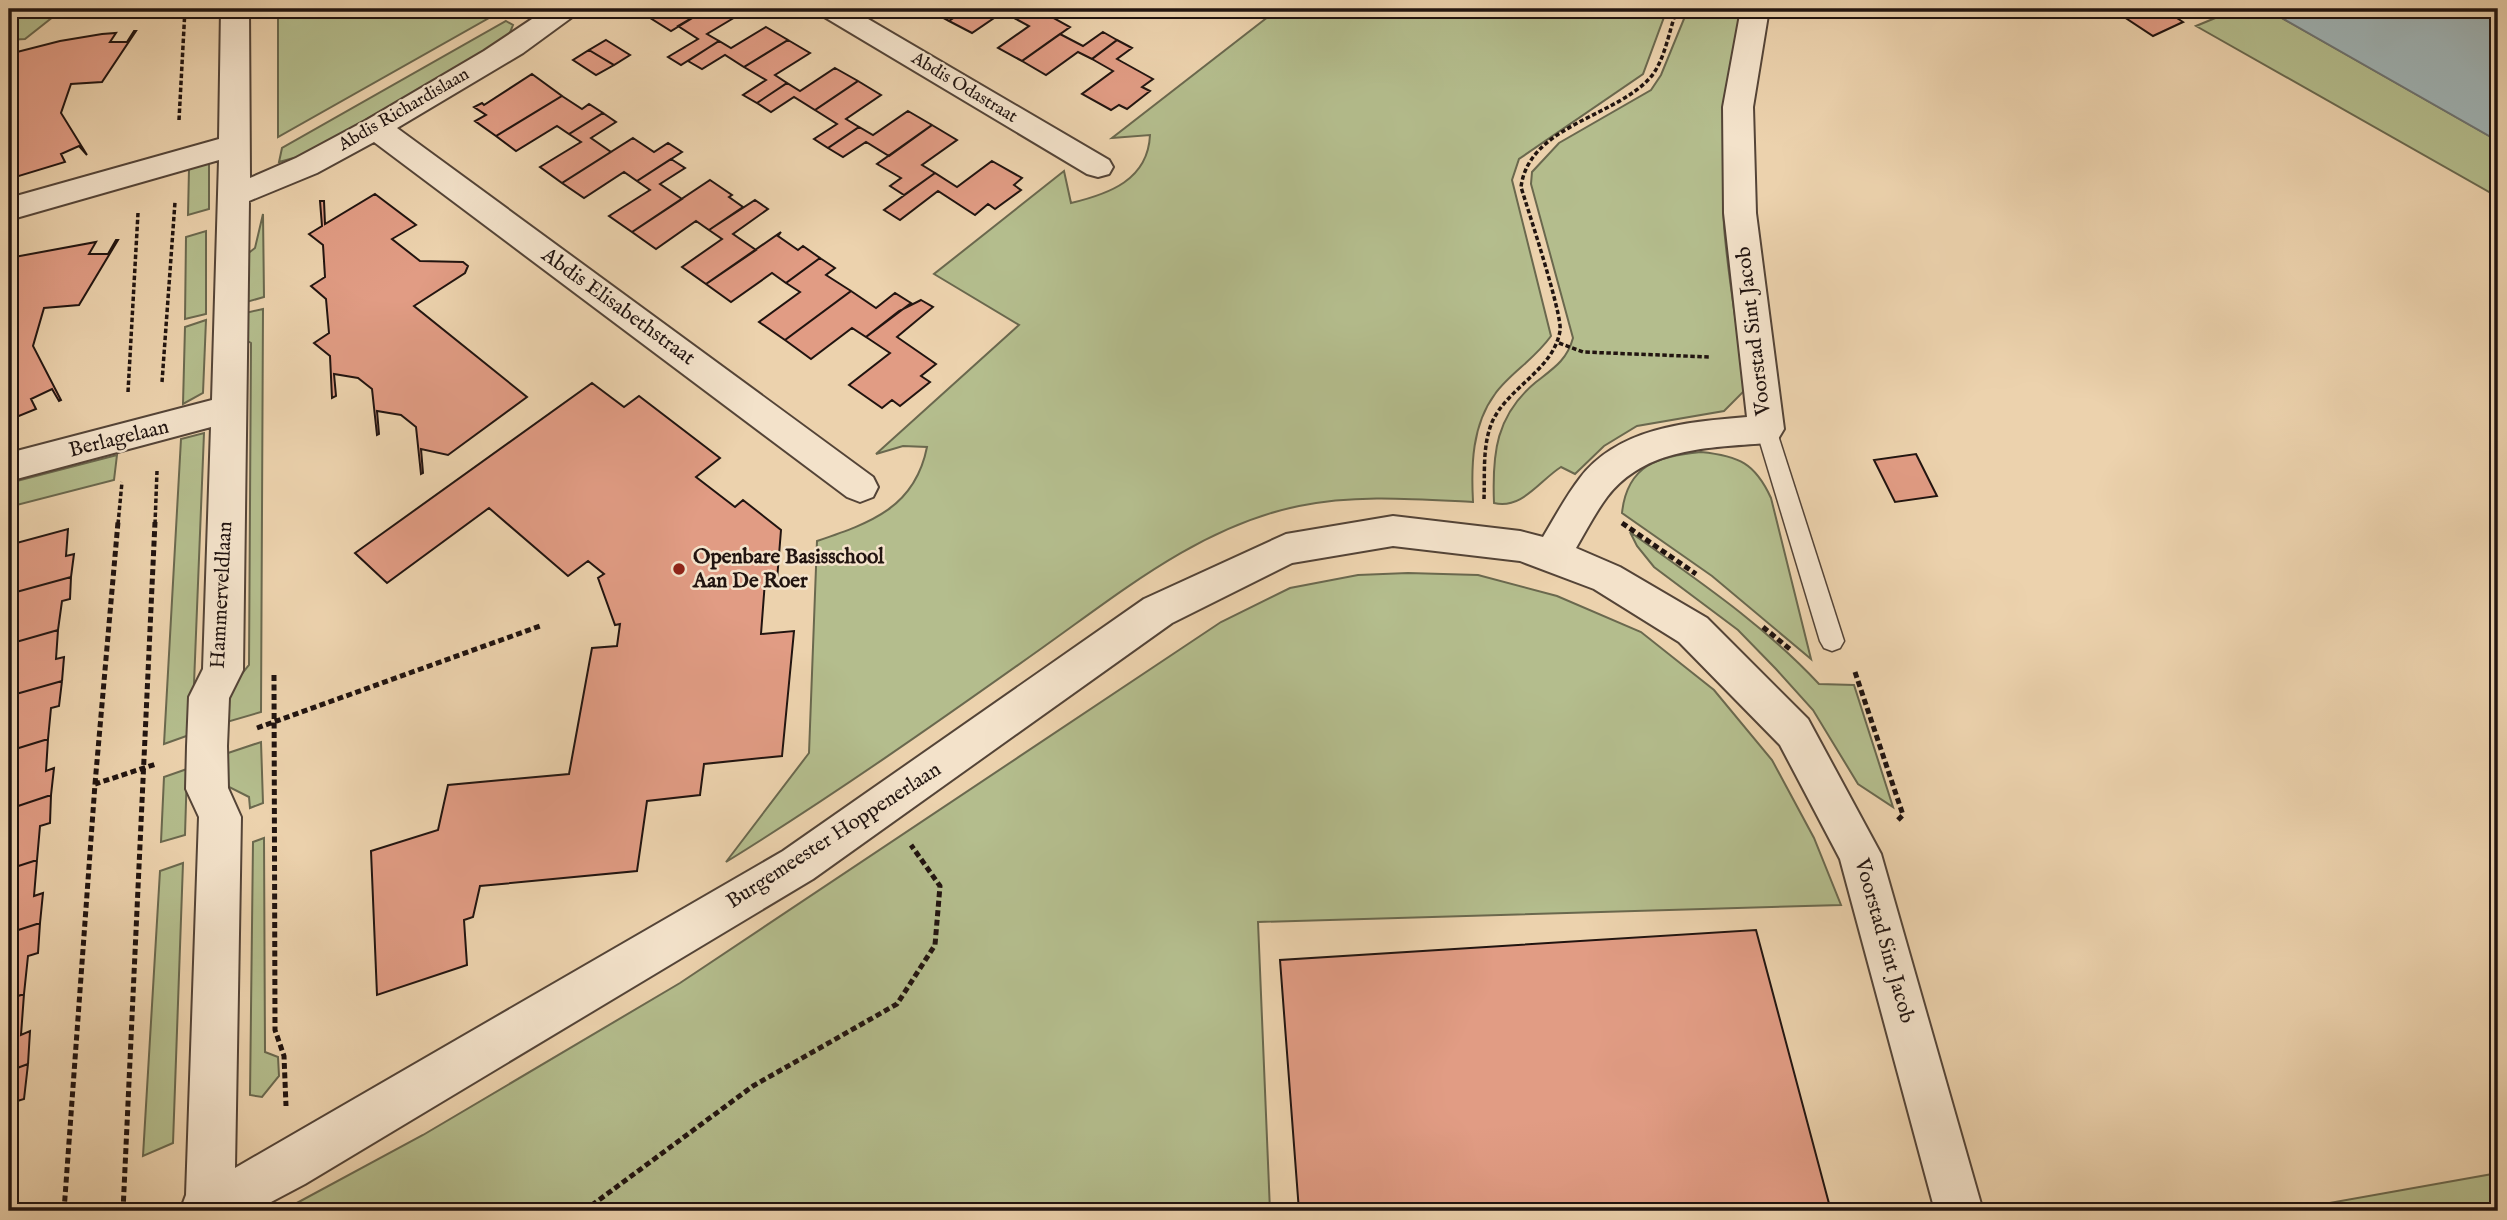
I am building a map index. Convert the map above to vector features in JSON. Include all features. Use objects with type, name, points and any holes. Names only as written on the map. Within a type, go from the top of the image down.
[{"type":"street","name":"Hammerveldlaan","points":[[207,1210],[220,817],[207,789],[207,746],[209,697],[223,670],[234,195],[234,9]]},
{"type":"street","name":"Abdis Odastraat","points":[[831,9],[1098,167]]},
{"type":"street","name":"Voorstad Sint Jacob","points":[[1552,555],[1595,486],[1630,454],[1678,438],[1766,429],[1740,213],[1738,107],[1755,9]]},
{"type":"street","name":"Abdis Richardislaan","points":[[234,195],[281,180],[376,128],[518,44],[544,14]]},
{"type":"street","name":"Abdis Elisabethstraat","points":[[376,128],[860,487]]},
{"type":"street","points":[[9,209],[234,145]]},
{"type":"street","name":"Berlagelaan","points":[[9,467],[159,430],[228,409]]},
{"type":"street","name":"Burgemeester Hoppenerlaan","points":[[207,1210],[288,1167],[798,865],[1158,611],[1286,549],[1394,531],[1482,540]]},
{"type":"street","name":"Voorstad Sint Jacob","points":[[1482,540],[1552,555],[1607,578],[1693,630],[1794,732],[1860,854],[1959,1211]]},
{"type":"lane","points":[[1766,429],[1832,641]]},
{"type":"path","points":[[123,1211],[159,430],[184,9]]},
{"type":"path","points":[[1482,540],[1488,444],[1493,420],[1508,397],[1551,359],[1559,343],[1561,328],[1521,187],[1523,169],[1539,151],[1574,126],[1631,93],[1651,77],[1677,9]]},
{"type":"path","points":[[1559,343],[1583,352],[1757,358]]},
{"type":"path","points":[[1832,641],[1858,677],[1903,815],[1860,854]]},
{"type":"path","points":[[274,667],[275,1030],[284,1056],[288,1167]]},
{"type":"path","points":[[584,1211],[753,1086],[897,1004],[935,945],[940,886],[914,850],[888,804]]},
{"type":"green space","points":[[9,9],[63,9],[25,39],[9,40]]},
{"type":"green space","points":[[278,9],[501,9],[503,10],[278,137]]},
{"type":"green space","points":[[1278,9],[1667,9],[1643,74],[1519,159],[1512,180],[1551,336],[1501,387],[1487,406],[1477,432],[1472,474],[1473,502],[1386,498],[1320,502],[1263,516],[1195,545],[1132,584],[886,758],[726,862],[809,753],[817,541],[872,519],[901,499],[921,468],[927,447],[903,446],[876,454],[1019,325],[934,274],[1064,171],[1071,203],[1099,195],[1124,182],[1142,163],[1148,150],[1150,135],[1112,138]]},
{"type":"green space","points":[[1688,9],[1745,9],[1728,117],[1723,199],[1728,267],[1745,390],[1724,411],[1637,426],[1604,446],[1575,474],[1561,467],[1522,498],[1504,504],[1494,503],[1496,451],[1505,422],[1523,395],[1563,358],[1573,338],[1531,184],[1532,172],[1559,143],[1651,90],[1661,75]]},
{"type":"green space","points":[[2237,9],[2266,9],[2498,141],[2498,197],[2196,26]]},
{"type":"green space","points":[[506,21],[513,25],[507,40],[301,156],[279,162],[282,148]]},
{"type":"green space","points":[[209,162],[209,209],[188,215],[189,169]]},
{"type":"green space","points":[[263,214],[264,297],[243,303],[246,255],[255,248]]},
{"type":"green space","points":[[206,231],[206,314],[185,319],[186,237]]},
{"type":"green space","points":[[263,309],[261,712],[227,722],[228,691],[249,665],[251,343],[241,337],[241,314]]},
{"type":"green space","points":[[206,320],[203,393],[183,404],[185,327]]},
{"type":"green space","points":[[204,433],[192,734],[164,744],[181,439]]},
{"type":"green space","points":[[1701,452],[1726,456],[1744,463],[1765,486],[1771,498],[1811,659],[1712,576],[1622,513],[1630,484],[1647,466],[1671,456]]},
{"type":"green space","points":[[117,455],[114,480],[9,507],[9,483]]},
{"type":"green space","points":[[1630,532],[1752,622],[1819,684],[1854,685],[1893,807],[1858,784],[1813,710],[1776,669],[1738,630],[1654,567],[1637,546]]},
{"type":"green space","points":[[1358,575],[1478,575],[1557,596],[1641,632],[1714,690],[1772,760],[1814,838],[1841,905],[1258,922],[1270,1211],[282,1211],[423,1135],[680,983],[1221,622],[1290,588]]},
{"type":"green space","points":[[261,742],[263,803],[250,808],[249,797],[225,785],[225,754]]},
{"type":"green space","points":[[187,769],[185,835],[161,842],[164,777]]},
{"type":"green space","points":[[264,838],[265,1052],[278,1057],[279,1076],[262,1097],[250,1095],[253,842]]},
{"type":"green space","points":[[183,863],[173,1143],[143,1156],[160,871]]},
{"type":"green space","points":[[2498,1173],[2498,1211],[2285,1211]]},
{"type":"shaded area","points":[[2266,9],[2498,9],[2498,141],[2296,26]]},
{"type":"building","points":[[707,9],[671,31],[639,11]]},
{"type":"building","points":[[707,9],[736,9],[742,13],[707,34],[719,41],[681,65],[668,57],[698,39],[678,26]]},
{"type":"building","points":[[927,9],[966,9],[949,21]]},
{"type":"building","points":[[966,9],[1032,9],[1016,19],[1003,12],[972,33],[949,21]]},
{"type":"building","points":[[1032,9],[1057,9],[1048,15],[1070,27],[1022,61],[998,48],[1029,26],[1016,19]]},
{"type":"building","points":[[2112,9],[2163,9],[2183,22],[2153,36]]},
{"type":"building","points":[[766,27],[788,40],[744,67],[725,55],[702,69],[688,61],[719,41],[731,48]]},
{"type":"building","points":[[134,31],[102,82],[71,84],[61,113],[87,155],[79,146],[61,154],[65,162],[9,179],[9,54],[102,34],[116,33],[110,42],[127,42]]},
{"type":"building","points":[[1103,32],[1117,40],[1092,59],[1078,52],[1046,75],[1022,61],[1060,34],[1083,46]]},
{"type":"building","points":[[606,40],[630,55],[614,65],[589,50]]},
{"type":"building","points":[[788,40],[810,53],[775,75],[787,83],[757,103],[743,95],[766,80],[744,67]]},
{"type":"building","points":[[1117,40],[1132,48],[1117,59],[1153,79],[1142,87],[1150,91],[1127,109],[1119,105],[1111,110],[1082,94],[1113,71],[1092,59]]},
{"type":"building","points":[[589,50],[614,65],[596,75],[573,60]]},
{"type":"building","points":[[835,68],[858,81],[815,110],[794,97],[771,112],[757,103],[787,83],[800,91]]},
{"type":"building","points":[[532,74],[562,96],[496,136],[475,121],[486,115],[474,107],[482,103],[484,105]]},
{"type":"building","points":[[858,81],[881,95],[846,119],[859,127],[828,148],[814,139],[837,124],[815,110]]},
{"type":"building","points":[[562,96],[582,109],[589,104],[603,113],[569,134],[557,126],[516,151],[496,136]]},
{"type":"building","points":[[908,111],[932,125],[889,156],[866,142],[843,157],[828,148],[859,127],[873,135]]},
{"type":"building","points":[[603,113],[616,122],[591,138],[611,152],[562,183],[540,167],[581,142],[569,134]]},
{"type":"building","points":[[932,125],[957,140],[922,165],[935,173],[904,195],[890,186],[901,178],[877,164]]},
{"type":"building","points":[[633,138],[654,152],[668,143],[682,152],[637,181],[624,172],[584,198],[562,183]]},
{"type":"building","points":[[671,159],[685,168],[660,184],[682,199],[632,232],[609,216],[650,190],[637,181]]},
{"type":"building","points":[[992,161],[1022,178],[1014,185],[1021,190],[995,209],[988,204],[975,215],[938,191],[900,220],[884,210],[935,173],[957,187]]},
{"type":"building","points":[[710,180],[732,195],[729,197],[743,207],[709,230],[696,221],[656,249],[632,232]]},
{"type":"building","points":[[375,194],[416,225],[392,239],[420,261],[463,262],[468,266],[465,273],[414,306],[527,397],[448,455],[421,449],[421,474],[416,427],[401,415],[377,411],[377,435],[372,389],[358,378],[334,374],[336,396],[332,398],[330,356],[314,343],[329,333],[326,299],[311,286],[325,277],[323,245],[309,234],[322,226],[320,201],[324,201],[325,224]]},
{"type":"building","points":[[755,200],[768,209],[733,234],[756,250],[706,284],[682,267],[722,239],[709,230]]},
{"type":"building","points":[[781,232],[778,236],[798,250],[803,246],[820,258],[786,283],[772,273],[731,302],[706,284]]},
{"type":"building","points":[[116,240],[79,305],[44,308],[33,346],[61,400],[59,401],[52,389],[31,399],[36,409],[9,420],[9,258],[96,242],[89,254],[108,254]]},
{"type":"building","points":[[820,258],[835,268],[826,275],[851,291],[785,340],[759,322],[800,292],[786,283]]},
{"type":"building","points":[[851,291],[876,308],[895,293],[911,303],[866,337],[852,328],[811,359],[785,340]]},
{"type":"building","points":[[921,300],[933,307],[897,337],[936,364],[921,376],[930,382],[900,406],[892,400],[882,408],[849,385],[890,353],[866,337],[899,311]]},
{"type":"building","points":[[592,383],[624,407],[639,396],[720,458],[696,477],[735,507],[743,500],[781,530],[777,580],[765,581],[761,634],[794,631],[782,756],[704,764],[700,795],[647,801],[637,871],[480,886],[473,917],[464,920],[467,965],[377,995],[371,851],[438,830],[448,785],[569,774],[592,648],[617,646],[620,624],[615,625],[598,578],[604,574],[588,561],[568,576],[489,508],[387,583],[355,553]]},
{"type":"building","points":[[1916,454],[1937,496],[1895,502],[1874,460]]},
{"type":"building","points":[[68,529],[66,556],[74,554],[71,577],[9,594],[9,545]]},
{"type":"building","points":[[71,577],[70,599],[62,601],[58,630],[9,644],[9,594]]},
{"type":"building","points":[[58,630],[56,659],[64,657],[62,681],[9,696],[9,644]]},
{"type":"building","points":[[62,681],[59,706],[51,708],[48,739],[9,751],[9,696]]},
{"type":"building","points":[[48,739],[46,771],[54,768],[51,795],[9,809],[9,751]]},
{"type":"building","points":[[51,795],[50,823],[40,826],[37,860],[9,869],[9,809]]},
{"type":"building","points":[[37,860],[34,896],[43,893],[40,923],[9,933],[9,869]]},
{"type":"building","points":[[40,923],[38,953],[28,956],[24,994],[9,999],[9,933]]},
{"type":"building","points":[[1756,930],[1831,1211],[1299,1211],[1280,960]]},
{"type":"building","points":[[24,994],[21,1035],[30,1031],[28,1064],[9,1071],[9,999]]},
{"type":"building","points":[[28,1064],[24,1099],[14,1102],[9,1147],[9,1071]]},
{"type":"place","name":"Openbare Basisschool Aan De Roer","points":[[679,569]]}]
